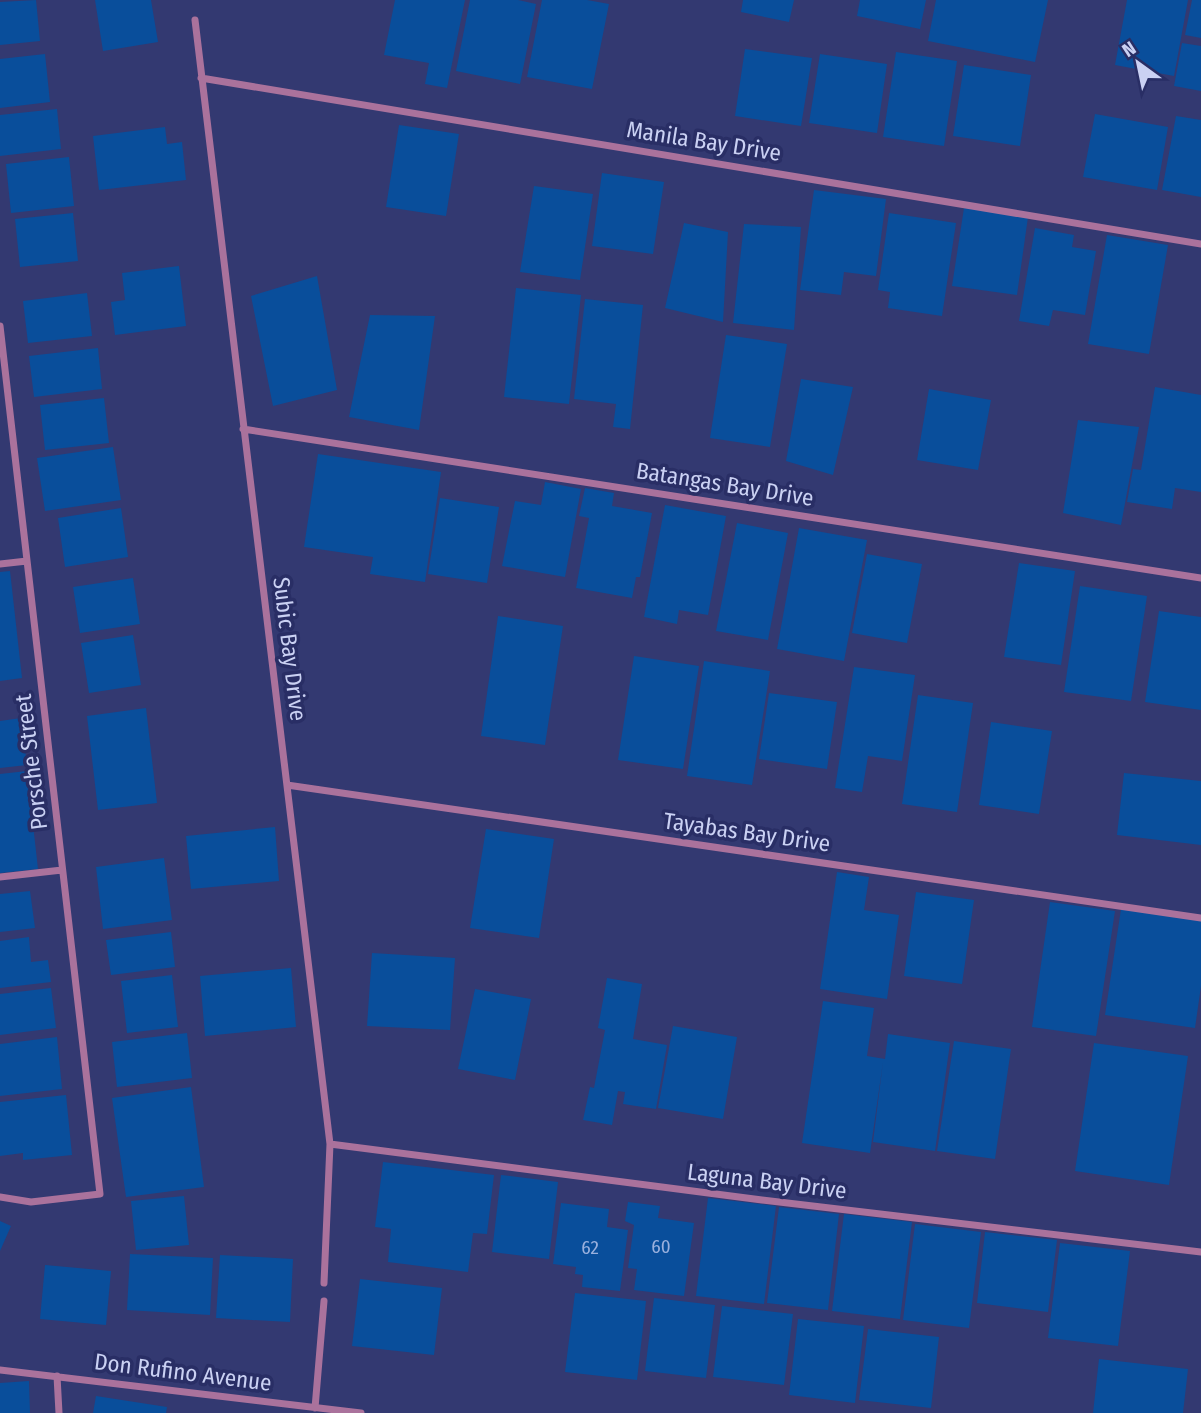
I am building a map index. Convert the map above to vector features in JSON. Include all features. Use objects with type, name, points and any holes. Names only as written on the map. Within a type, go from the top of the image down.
[{"type":"street","name":"Subic Bay Drive","points":[[195,20],[330,1144],[324,1283]]},
{"type":"street","name":"Manila Bay Drive","points":[[201,78],[1201,244]]},
{"type":"street","name":"Porsche Street","points":[[0,326],[3,384],[27,562],[100,1194],[30,1202],[0,1197]]},
{"type":"street","name":"Batangas Bay Drive","points":[[243,429],[1201,578]]},
{"type":"street","points":[[0,564],[27,562]]},
{"type":"street","name":"Tayabas Bay Drive","points":[[287,785],[1201,918]]},
{"type":"street","points":[[0,877],[62,870]]},
{"type":"street","name":"Laguna Bay Drive","points":[[330,1144],[775,1202],[1201,1252]]},
{"type":"street","points":[[315,1408],[324,1301]]},
{"type":"street","name":"Don Rufino Avenue","points":[[0,1370],[361,1413]]},
{"type":"street","points":[[57,1376],[60,1413]]},
{"type":"building","points":[[36,0],[40,41],[0,45],[0,2]]},
{"type":"building","points":[[95,0],[151,0],[158,42],[103,51]]},
{"type":"building","points":[[395,0],[465,0],[447,88],[425,84],[429,63],[384,55]]},
{"type":"building","points":[[470,0],[518,0],[536,4],[520,84],[456,71]]},
{"type":"building","points":[[542,0],[587,0],[609,4],[592,89],[527,77]]},
{"type":"building","points":[[743,0],[794,0],[789,22],[741,12]]},
{"type":"building","points":[[860,0],[926,0],[920,29],[857,16]]},
{"type":"building","points":[[936,0],[1048,0],[1035,62],[928,41]]},
{"type":"building","points":[[1127,0],[1188,0],[1174,76],[1115,65]]},
{"type":"building","points":[[1192,0],[1201,0],[1201,38],[1185,35]]},
{"type":"building","points":[[1182,43],[1201,46],[1201,91],[1174,86]]},
{"type":"building","points":[[745,49],[812,58],[801,126],[735,116]]},
{"type":"building","points":[[896,52],[957,61],[944,146],[883,137]]},
{"type":"building","points":[[45,54],[50,102],[0,108],[0,59]]},
{"type":"building","points":[[820,54],[887,64],[877,133],[809,123]]},
{"type":"building","points":[[964,65],[1031,75],[1020,146],[953,136]]},
{"type":"building","points":[[57,109],[61,149],[0,156],[0,115]]},
{"type":"building","points":[[1095,114],[1168,127],[1157,190],[1083,177]]},
{"type":"building","points":[[1176,116],[1201,120],[1201,197],[1162,190]]},
{"type":"building","points":[[399,125],[459,134],[446,216],[386,207]]},
{"type":"building","points":[[165,127],[167,144],[182,142],[186,180],[99,190],[93,136]]},
{"type":"building","points":[[69,157],[74,206],[11,213],[6,164]]},
{"type":"building","points":[[602,173],[664,182],[653,254],[592,246]]},
{"type":"building","points":[[534,186],[593,194],[580,280],[520,272]]},
{"type":"building","points":[[814,190],[886,199],[876,276],[844,272],[841,295],[800,290]]},
{"type":"building","points":[[964,208],[1028,217],[1017,295],[952,286]]},
{"type":"building","points":[[73,213],[78,261],[20,267],[15,219]]},
{"type":"building","points":[[889,213],[956,223],[942,316],[888,308],[890,292],[878,290]]},
{"type":"building","points":[[684,223],[728,232],[723,322],[665,308]]},
{"type":"building","points":[[744,224],[801,227],[794,330],[733,323]]},
{"type":"building","points":[[1035,228],[1074,235],[1072,247],[1096,251],[1085,315],[1053,310],[1049,326],[1019,321]]},
{"type":"building","points":[[1107,235],[1168,245],[1149,354],[1088,344]]},
{"type":"building","points":[[179,266],[186,326],[115,335],[111,302],[125,300],[122,273]]},
{"type":"building","points":[[317,276],[337,390],[273,406],[251,296]]},
{"type":"building","points":[[516,288],[581,295],[569,404],[504,397]]},
{"type":"building","points":[[87,293],[92,336],[28,343],[23,301]]},
{"type":"building","points":[[585,299],[643,305],[630,429],[613,427],[616,404],[574,399]]},
{"type":"building","points":[[370,315],[435,316],[419,430],[349,417]]},
{"type":"building","points":[[726,335],[787,344],[770,447],[710,438]]},
{"type":"building","points":[[98,348],[102,389],[34,397],[29,356]]},
{"type":"building","points":[[801,379],[853,387],[833,475],[786,461]]},
{"type":"building","points":[[1155,387],[1201,395],[1201,492],[1175,488],[1172,509],[1127,502],[1133,469],[1141,470]]},
{"type":"building","points":[[929,389],[991,400],[978,470],[917,460]]},
{"type":"building","points":[[104,398],[109,443],[45,450],[40,405]]},
{"type":"building","points":[[1078,420],[1139,427],[1121,525],[1063,513]]},
{"type":"building","points":[[113,447],[121,500],[45,511],[37,458]]},
{"type":"building","points":[[318,454],[441,472],[425,582],[370,574],[373,557],[304,547]]},
{"type":"building","points":[[545,482],[581,489],[565,577],[502,566],[515,501],[541,505]]},
{"type":"building","points":[[585,488],[614,493],[612,506],[652,513],[640,577],[636,577],[632,598],[576,588],[589,518],[579,516]]},
{"type":"building","points":[[440,498],[499,507],[487,583],[428,574]]},
{"type":"building","points":[[665,505],[726,516],[708,615],[679,610],[677,624],[644,617]]},
{"type":"building","points":[[121,508],[128,557],[65,567],[58,518]]},
{"type":"building","points":[[737,523],[788,533],[768,640],[716,631]]},
{"type":"building","points":[[799,528],[867,540],[844,661],[777,649]]},
{"type":"building","points":[[867,554],[922,564],[907,643],[852,633]]},
{"type":"building","points":[[1019,563],[1075,571],[1061,665],[1004,657]]},
{"type":"building","points":[[10,571],[22,678],[0,681],[0,572]]},
{"type":"building","points":[[133,578],[140,624],[80,633],[73,587]]},
{"type":"building","points":[[1080,586],[1147,596],[1131,701],[1064,692]]},
{"type":"building","points":[[1159,611],[1201,617],[1201,710],[1145,702]]},
{"type":"building","points":[[498,616],[563,626],[545,745],[481,736]]},
{"type":"building","points":[[133,635],[141,685],[89,693],[81,643]]},
{"type":"building","points":[[634,656],[699,666],[683,769],[618,760]]},
{"type":"building","points":[[704,661],[770,671],[752,785],[687,776]]},
{"type":"building","points":[[854,667],[915,675],[902,761],[868,756],[862,792],[835,788]]},
{"type":"building","points":[[769,693],[837,702],[827,769],[759,759]]},
{"type":"building","points":[[918,695],[973,703],[957,812],[902,804]]},
{"type":"building","points":[[146,708],[157,803],[98,810],[87,716]]},
{"type":"building","points":[[21,718],[27,765],[0,768],[0,721]]},
{"type":"building","points":[[991,722],[1052,731],[1039,814],[979,805]]},
{"type":"building","points":[[27,771],[38,869],[0,873],[0,774]]},
{"type":"building","points":[[1124,773],[1201,781],[1201,845],[1117,835]]},
{"type":"building","points":[[275,827],[279,881],[191,889],[186,836]]},
{"type":"building","points":[[486,829],[554,839],[539,938],[470,928]]},
{"type":"building","points":[[164,858],[172,920],[103,929],[96,867]]},
{"type":"building","points":[[837,872],[869,877],[864,910],[899,915],[887,999],[820,989]]},
{"type":"building","points":[[30,891],[35,928],[0,932],[0,894]]},
{"type":"building","points":[[916,892],[974,900],[962,984],[904,976]]},
{"type":"building","points":[[1050,902],[1115,911],[1096,1036],[1032,1027]]},
{"type":"building","points":[[1121,909],[1201,921],[1201,986],[1195,1028],[1105,1015]]},
{"type":"building","points":[[171,932],[175,967],[111,975],[106,940]]},
{"type":"building","points":[[29,937],[31,962],[48,960],[51,982],[0,988],[0,941]]},
{"type":"building","points":[[372,953],[455,958],[450,1030],[367,1026]]},
{"type":"building","points":[[291,968],[296,1027],[205,1036],[200,976]]},
{"type":"building","points":[[172,975],[178,1027],[127,1033],[121,981]]},
{"type":"building","points":[[607,978],[642,984],[633,1039],[667,1045],[656,1109],[623,1104],[625,1092],[618,1091],[612,1125],[583,1120],[590,1087],[594,1088],[605,1030],[598,1028]]},
{"type":"building","points":[[51,988],[56,1028],[0,1035],[0,994]]},
{"type":"building","points":[[475,989],[531,999],[515,1080],[458,1069]]},
{"type":"building","points":[[823,1001],[874,1008],[867,1056],[885,1059],[888,1034],[950,1043],[935,1151],[873,1142],[883,1062],[870,1153],[802,1143]]},
{"type":"building","points":[[673,1026],[737,1037],[723,1119],[658,1108]]},
{"type":"building","points":[[187,1033],[192,1078],[117,1087],[112,1042]]},
{"type":"building","points":[[57,1037],[62,1089],[0,1096],[0,1044]]},
{"type":"building","points":[[954,1041],[1011,1049],[995,1159],[937,1151]]},
{"type":"building","points":[[1094,1043],[1188,1056],[1169,1185],[1075,1171]]},
{"type":"building","points":[[191,1087],[204,1187],[126,1197],[112,1098]]},
{"type":"building","points":[[66,1095],[72,1155],[23,1160],[23,1153],[0,1156],[0,1102]]},
{"type":"building","points":[[383,1162],[494,1175],[487,1234],[473,1233],[468,1272],[388,1262],[391,1229],[375,1227]]},
{"type":"building","points":[[501,1175],[558,1182],[549,1259],[492,1252]]},
{"type":"building","points":[[184,1196],[189,1245],[136,1250],[131,1201]]},
{"type":"building","points":[[708,1198],[776,1206],[764,1304],[696,1296]]},
{"type":"building","points":[[628,1202],[660,1206],[658,1218],[694,1223],[684,1296],[634,1290],[637,1269],[628,1268],[634,1225],[625,1221]]},
{"type":"building","points":[[561,1203],[609,1209],[607,1227],[628,1230],[620,1291],[582,1287],[583,1275],[575,1274],[576,1267],[553,1264]]},
{"type":"building","points":[[779,1207],[839,1214],[828,1310],[767,1303]]},
{"type":"building","points":[[844,1214],[912,1222],[900,1319],[832,1311]]},
{"type":"building","points":[[0,1221],[11,1226],[0,1251]]},
{"type":"building","points":[[915,1224],[981,1232],[969,1328],[903,1320]]},
{"type":"building","points":[[985,1232],[1057,1240],[1048,1312],[977,1303]]},
{"type":"building","points":[[1060,1243],[1130,1251],[1118,1346],[1048,1338]]},
{"type":"building","points":[[130,1254],[213,1258],[210,1315],[127,1310]]},
{"type":"building","points":[[220,1255],[293,1259],[290,1322],[216,1318]]},
{"type":"building","points":[[45,1265],[111,1271],[106,1325],[40,1319]]},
{"type":"building","points":[[360,1279],[442,1288],[434,1355],[352,1346]]},
{"type":"building","points":[[575,1293],[646,1301],[637,1380],[565,1372]]},
{"type":"building","points":[[654,1298],[715,1305],[706,1378],[645,1371]]},
{"type":"building","points":[[722,1306],[793,1314],[784,1385],[713,1377]]},
{"type":"building","points":[[798,1319],[864,1326],[855,1403],[789,1395]]},
{"type":"building","points":[[868,1329],[939,1337],[931,1408],[859,1400]]},
{"type":"building","points":[[1099,1359],[1188,1369],[1183,1413],[1093,1413]]},
{"type":"building","points":[[29,1381],[30,1413],[0,1413],[0,1383]]},
{"type":"building","points":[[96,1396],[167,1407],[166,1413],[93,1413]]}]
